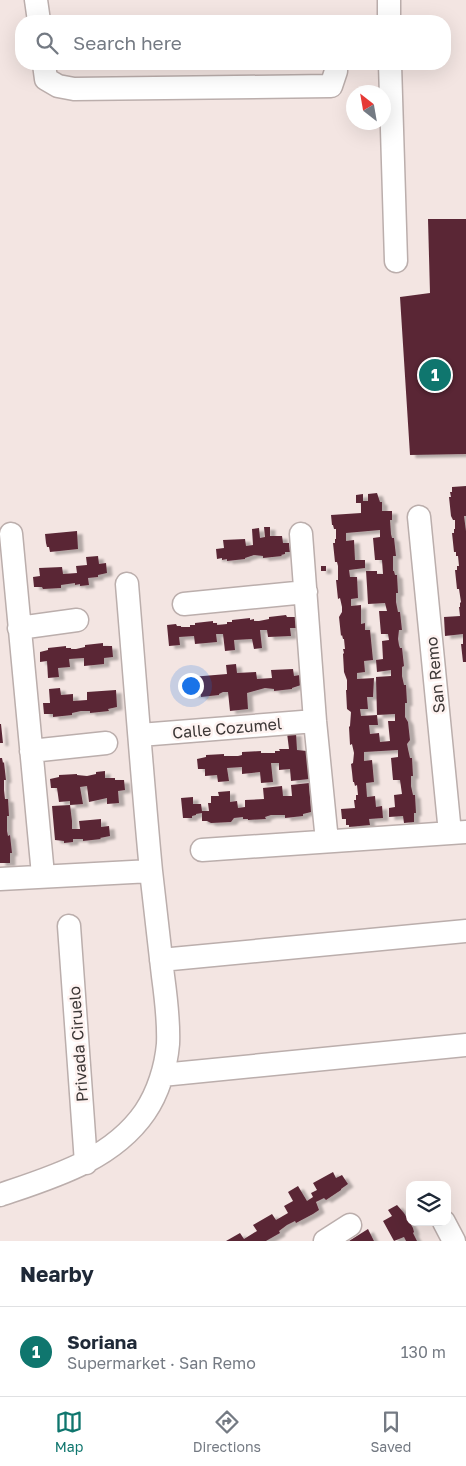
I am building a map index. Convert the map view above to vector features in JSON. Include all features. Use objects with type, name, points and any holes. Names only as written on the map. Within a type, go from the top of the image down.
[{"type":"street","points":[[36,0],[37,15]]},
{"type":"street","points":[[389,0],[389,15]]},
{"type":"street","points":[[45,70],[46,79],[58,86],[74,89],[331,86],[336,70]]},
{"type":"street","points":[[390,70],[396,261]]},
{"type":"street","name":"San Remo","points":[[419,518],[458,832]]},
{"type":"street","points":[[12,534],[30,751],[43,875]]},
{"type":"street","points":[[301,534],[315,721],[327,841]]},
{"type":"street","points":[[0,1195],[86,1163],[112,1146],[132,1128],[145,1111],[162,1075],[168,1044],[167,1009],[151,871],[127,584]]},
{"type":"street","points":[[184,604],[306,592]]},
{"type":"street","points":[[20,628],[77,620]]},
{"type":"street","name":"Calle Cozumel","points":[[140,735],[315,721]]},
{"type":"street","points":[[30,751],[106,743]]},
{"type":"street","points":[[202,850],[458,832]]},
{"type":"street","points":[[0,879],[43,875],[151,871]]},
{"type":"street","name":"Privada Ciruelo","points":[[69,926],[86,1163]]},
{"type":"street","points":[[161,960],[466,931]]},
{"type":"street","points":[[162,1075],[466,1045]]},
{"type":"street","points":[[324,1241],[350,1225]]},
{"type":"street","points":[[446,1226],[454,1241]]},
{"type":"building","points":[[428,219],[466,219],[466,454],[410,455],[400,297],[430,293]]},
{"type":"building","points":[[466,486],[466,516],[464,516],[466,531],[466,662],[463,662],[461,644],[463,644],[463,634],[445,636],[444,617],[460,616],[459,607],[461,602],[459,589],[457,589],[455,570],[459,566],[458,556],[454,552],[452,533],[454,533],[455,529],[455,520],[451,516],[449,497],[451,497],[452,487]]},
{"type":"building","points":[[377,493],[380,502],[382,502],[382,511],[392,511],[392,520],[390,520],[391,534],[392,538],[394,538],[396,556],[393,556],[393,571],[397,575],[398,593],[396,593],[396,602],[398,612],[400,612],[402,630],[399,630],[398,639],[400,648],[402,648],[404,666],[402,667],[402,676],[404,685],[406,685],[407,703],[405,703],[405,717],[408,722],[410,740],[407,744],[410,758],[412,758],[413,776],[411,776],[411,786],[413,795],[415,795],[416,813],[414,813],[414,822],[404,823],[403,816],[389,817],[389,808],[395,807],[394,795],[402,794],[400,780],[393,780],[391,758],[398,757],[398,750],[364,752],[364,761],[372,760],[374,782],[366,783],[367,797],[375,796],[376,807],[382,806],[383,818],[369,819],[370,825],[349,827],[349,825],[346,825],[346,819],[342,819],[341,809],[355,808],[354,800],[356,800],[356,795],[358,795],[357,785],[355,786],[353,782],[351,764],[353,763],[354,753],[352,744],[350,745],[349,727],[351,712],[347,709],[347,680],[344,672],[343,654],[343,649],[345,649],[344,639],[341,636],[339,617],[342,607],[340,598],[338,599],[336,580],[338,580],[338,566],[337,562],[335,562],[333,543],[335,543],[336,539],[336,529],[332,525],[331,515],[361,513],[361,503],[356,503],[356,495],[363,494],[363,501],[368,501],[368,494]],"holes":[[[380,530],[380,537],[373,538],[375,560],[382,560],[383,574],[377,574],[377,571],[366,571],[368,604],[385,603],[387,611],[379,611],[381,634],[388,634],[389,640],[382,641],[383,659],[376,660],[377,672],[391,670],[391,676],[376,677],[377,715],[361,716],[360,709],[368,709],[367,697],[373,697],[374,678],[357,679],[357,673],[365,672],[364,661],[373,660],[370,630],[365,630],[365,623],[361,624],[361,605],[351,606],[351,599],[358,598],[357,577],[350,577],[349,570],[365,568],[365,560],[355,560],[354,540],[346,541],[346,533]],[[395,714],[395,721],[388,721],[390,741],[380,742],[379,733],[370,734],[369,725],[378,725],[377,715]]]},
{"type":"building","points":[[264,527],[270,527],[270,536],[282,536],[283,543],[289,543],[290,552],[285,552],[282,556],[263,558],[263,556],[254,555],[245,559],[227,561],[227,559],[222,560],[222,558],[217,559],[216,549],[224,548],[223,540],[245,539],[246,546],[253,545],[252,529],[259,528],[260,538],[265,537]]},
{"type":"building","points":[[77,531],[78,549],[50,552],[49,547],[47,547],[45,534]]},
{"type":"building","points":[[98,556],[99,564],[106,563],[107,573],[98,575],[98,577],[88,578],[89,585],[80,586],[80,584],[75,585],[75,583],[61,585],[61,588],[43,589],[42,587],[34,587],[33,577],[40,576],[39,568],[62,567],[63,574],[77,573],[76,566],[87,565],[86,557]]},
{"type":"building","points":[[321,566],[326,566],[326,571],[321,571]]},
{"type":"building","points":[[286,615],[287,617],[295,617],[296,628],[290,628],[291,636],[268,637],[267,630],[260,630],[262,648],[254,649],[252,639],[234,640],[235,650],[225,651],[223,634],[216,634],[217,642],[195,644],[194,636],[179,637],[180,645],[169,646],[167,625],[176,624],[181,627],[190,627],[190,625],[195,625],[195,623],[213,621],[217,625],[227,624],[227,622],[232,622],[232,620],[250,618],[250,620],[259,621],[269,619],[269,617]]},
{"type":"building","points":[[103,643],[103,646],[112,646],[113,657],[104,658],[104,664],[84,666],[84,658],[69,659],[70,667],[58,668],[59,677],[48,678],[47,661],[40,662],[40,652],[48,650],[48,648],[66,646],[66,648],[76,649],[85,647],[85,645]]},
{"type":"building","points":[[236,664],[237,673],[256,672],[257,679],[272,678],[271,670],[293,669],[294,676],[300,675],[301,685],[292,689],[274,691],[274,689],[265,688],[247,693],[248,709],[230,711],[228,692],[201,697],[201,695],[192,694],[191,677],[227,674],[226,665]]},
{"type":"building","points":[[60,688],[61,695],[73,694],[73,701],[87,700],[87,692],[116,690],[117,707],[108,709],[109,711],[90,713],[90,711],[81,711],[72,713],[72,715],[53,717],[53,714],[44,714],[43,703],[50,703],[49,689]]},
{"type":"building","points":[[1,724],[3,743],[0,743]]},
{"type":"building","points":[[287,733],[296,733],[297,750],[307,751],[309,779],[291,781],[290,769],[279,770],[279,763],[271,763],[273,782],[261,783],[260,772],[242,774],[242,767],[227,768],[229,781],[218,782],[217,775],[205,776],[205,769],[198,769],[197,759],[206,757],[206,755],[224,754],[224,756],[238,756],[242,755],[242,752],[261,751],[261,753],[275,753],[275,751],[280,751],[279,749],[289,749]]},
{"type":"building","points":[[0,758],[4,762],[6,780],[4,780],[4,790],[5,799],[8,799],[9,816],[7,816],[7,831],[8,836],[10,835],[12,853],[10,853],[10,863],[0,863]]},
{"type":"building","points":[[105,771],[105,778],[124,780],[125,790],[118,791],[119,803],[107,804],[107,798],[89,802],[87,786],[80,787],[83,804],[70,805],[70,801],[59,802],[57,788],[51,788],[50,779],[59,777],[59,775],[77,774],[87,776]]},
{"type":"building","points":[[309,783],[311,812],[303,814],[303,816],[285,818],[285,815],[271,815],[265,817],[266,819],[248,820],[243,819],[243,817],[234,818],[231,822],[211,823],[202,821],[202,813],[192,816],[192,818],[183,818],[181,798],[193,797],[193,804],[201,804],[202,811],[209,811],[208,803],[211,803],[211,796],[219,796],[218,792],[230,791],[230,802],[237,801],[238,808],[245,807],[245,800],[264,799],[263,788],[282,786],[283,796],[292,796],[291,785]]},
{"type":"building","points":[[70,805],[72,829],[80,829],[79,821],[101,819],[101,827],[109,826],[110,836],[83,841],[83,839],[73,839],[73,842],[64,843],[64,841],[55,840],[52,806]]},
{"type":"building","points":[[333,1172],[336,1178],[342,1175],[348,1184],[326,1200],[324,1198],[316,1202],[319,1210],[313,1214],[296,1223],[295,1221],[287,1225],[279,1231],[280,1233],[266,1241],[226,1241],[240,1233],[244,1239],[257,1231],[253,1225],[272,1214],[276,1220],[288,1213],[284,1206],[293,1201],[288,1192],[298,1186],[307,1201],[313,1197],[311,1193],[317,1190],[313,1183]]},
{"type":"building","points":[[397,1205],[406,1216],[406,1226],[412,1226],[413,1228],[417,1241],[406,1241],[404,1237],[394,1241],[383,1221],[392,1216],[388,1210]]},
{"type":"building","points":[[368,1229],[374,1241],[349,1241]]},
{"type":"place","name":"Soriana","points":[[435,375]]}]
